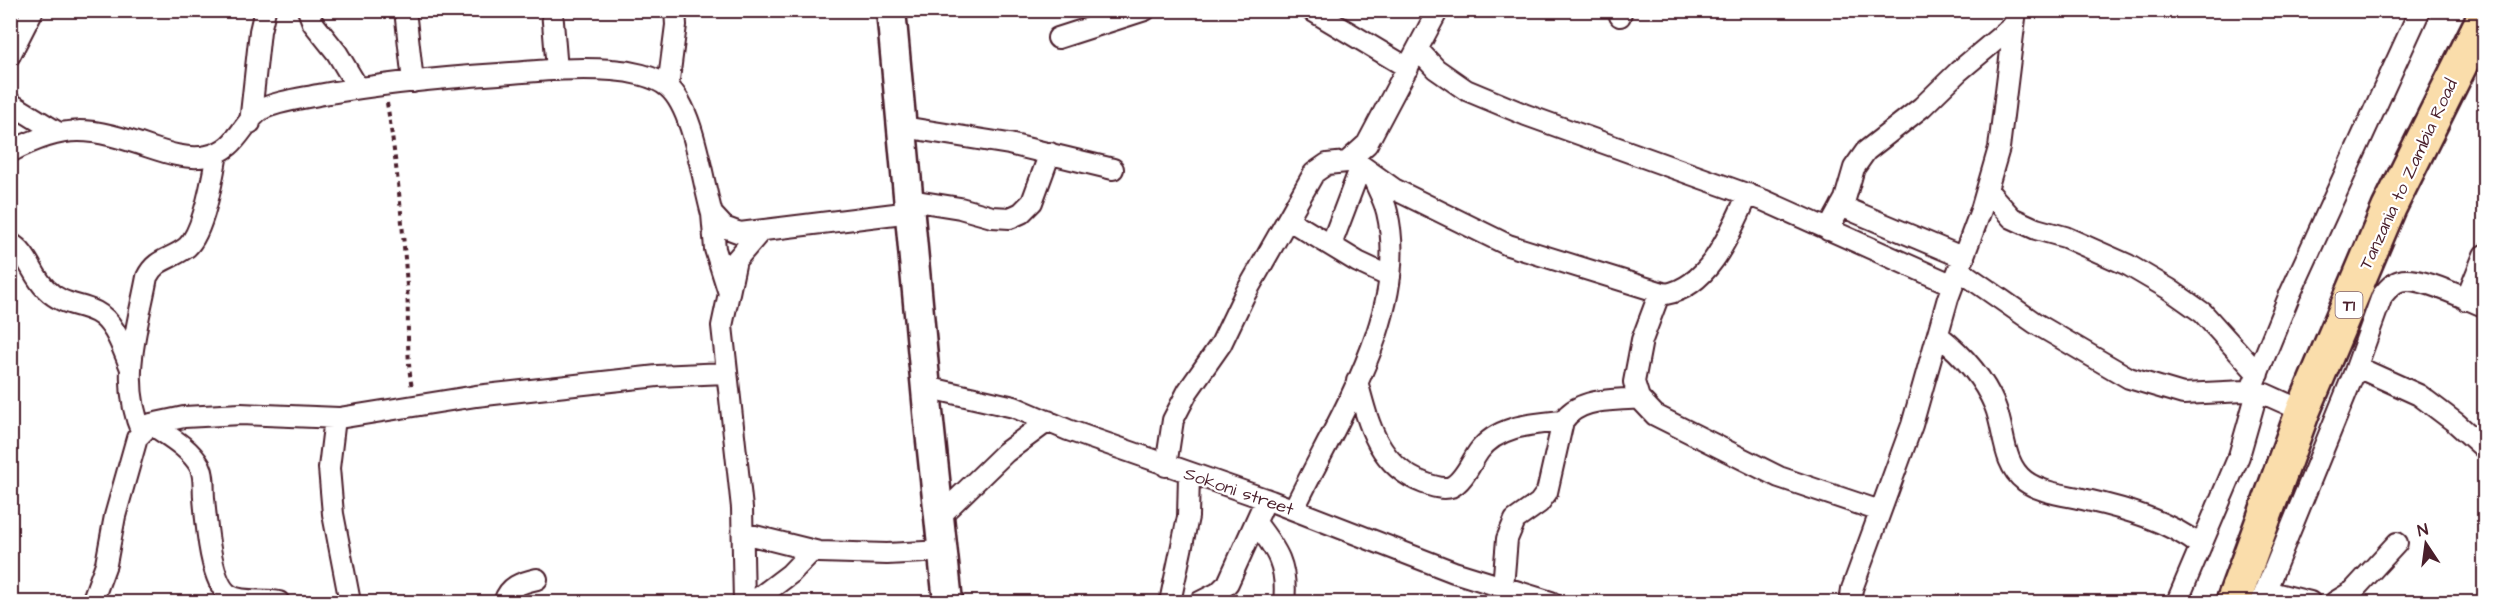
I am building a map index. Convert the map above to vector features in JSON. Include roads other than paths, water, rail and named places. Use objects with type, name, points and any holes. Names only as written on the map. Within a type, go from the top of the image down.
[{"type":"highway","name":"Tanzania to Zambia Road","points":[[2233,603],[2303,411],[2389,208],[2482,26]]},
{"type":"street","points":[[10,55],[33,10]]},
{"type":"street","points":[[250,123],[260,31],[265,10]]},
{"type":"street","points":[[308,10],[313,23],[337,53],[358,88]]},
{"type":"street","points":[[405,10],[413,82]]},
{"type":"street","points":[[552,10],[557,70]]},
{"type":"street","points":[[668,87],[674,54],[675,10]]},
{"type":"street","points":[[891,10],[948,603]]},
{"type":"street","points":[[1058,38],[1145,10]]},
{"type":"street","points":[[1311,10],[1408,68]]},
{"type":"street","points":[[1332,245],[1368,144],[1438,10]]},
{"type":"street","points":[[2177,603],[2240,456],[2255,386],[2290,294],[2420,10]]},
{"type":"street","points":[[1850,603],[1852,588],[1912,425],[1938,335],[1999,148],[2015,18]]},
{"type":"street","points":[[1828,230],[1841,206],[1854,168],[1866,151],[1922,107],[2015,18]]},
{"type":"street","points":[[1418,50],[1436,69],[1466,90],[1526,115],[1748,194],[1828,230],[1959,271]]},
{"type":"street","points":[[10,152],[45,135],[86,130],[185,156],[205,156],[217,153],[234,142],[261,110],[299,99],[358,88],[413,82],[557,70],[614,70],[653,79],[668,87],[686,109],[712,214],[715,249],[728,291]]},
{"type":"street","points":[[10,103],[57,132]]},
{"type":"street","points":[[903,127],[1050,153],[1113,169]]},
{"type":"street","points":[[217,153],[201,218],[189,245],[153,266],[147,277],[130,367],[132,405],[146,428],[190,453],[200,467],[204,477],[209,537],[216,573],[222,588],[230,596],[238,599],[279,603]]},
{"type":"street","points":[[712,214],[724,227],[740,233],[760,232],[910,206],[1010,218],[1021,213],[1032,202],[1050,153]]},
{"type":"street","points":[[1166,466],[1173,420],[1188,391],[1221,344],[1240,303],[1314,173],[1327,164],[1361,166],[1394,189],[1508,245],[1660,292],[1679,292],[1689,287],[1707,268],[1730,232],[1748,194]]},
{"type":"street","points":[[1294,510],[1357,381],[1383,315],[1390,277],[1391,246],[1387,211],[1361,166]]},
{"type":"street","points":[[1987,190],[2012,218],[2097,251],[2169,289],[2203,313],[2255,386],[2303,411]]},
{"type":"street","points":[[1841,206],[1959,271],[2035,323],[2130,378],[2182,394],[2255,386]]},
{"type":"street","points":[[1288,220],[1390,277]]},
{"type":"street","points":[[744,603],[743,533],[732,406],[726,373],[722,327],[736,260],[760,232]]},
{"type":"street","points":[[10,243],[25,254],[32,272],[48,291],[70,305],[95,312],[104,318],[117,334],[130,367]]},
{"type":"street","points":[[2310,603],[2264,597],[2357,367],[2375,312],[2390,287],[2400,281],[2420,282],[2475,303],[2484,255]]},
{"type":"street","points":[[1660,292],[1642,340],[1634,382],[1640,398],[1655,415],[1779,477],[1881,511]]},
{"type":"street","points":[[1938,335],[1963,355],[1981,381],[1995,406],[2007,453],[2015,470],[2025,482],[2044,490],[2149,517],[2186,534],[2201,546]]},
{"type":"street","points":[[2357,367],[2419,395],[2484,448]]},
{"type":"street","points":[[93,602],[106,564],[128,465],[137,438],[146,428],[184,417],[242,414],[335,418],[415,404],[646,378],[726,373]]},
{"type":"street","points":[[1357,381],[1374,438],[1383,455],[1420,482],[1435,487],[1450,488],[1459,481],[1480,448],[1496,434],[1511,429],[1563,421]]},
{"type":"street","name":"Sokoni street","points":[[926,387],[1014,407],[1166,466],[1266,499],[1454,572],[1551,603]]},
{"type":"street","points":[[1503,587],[1507,539],[1515,520],[1539,503],[1547,492],[1563,421],[1570,411],[1584,404],[1640,398]]},
{"type":"street","points":[[335,418],[329,468],[333,514],[350,603]]},
{"type":"street","points":[[939,517],[1006,452],[1048,421]]},
{"type":"street","points":[[1170,603],[1188,517],[1189,474]]},
{"type":"street","points":[[1200,603],[1218,593],[1228,583],[1266,499]]},
{"type":"street","points":[[1256,523],[1277,549],[1284,573],[1284,603]]},
{"type":"street","points":[[743,533],[812,551],[887,554],[943,550]]},
{"type":"street","points":[[2335,603],[2353,591],[2397,543]]},
{"type":"street","points":[[753,603],[790,574],[812,551]]},
{"type":"street","points":[[504,603],[509,589],[520,583],[537,579]]}]
